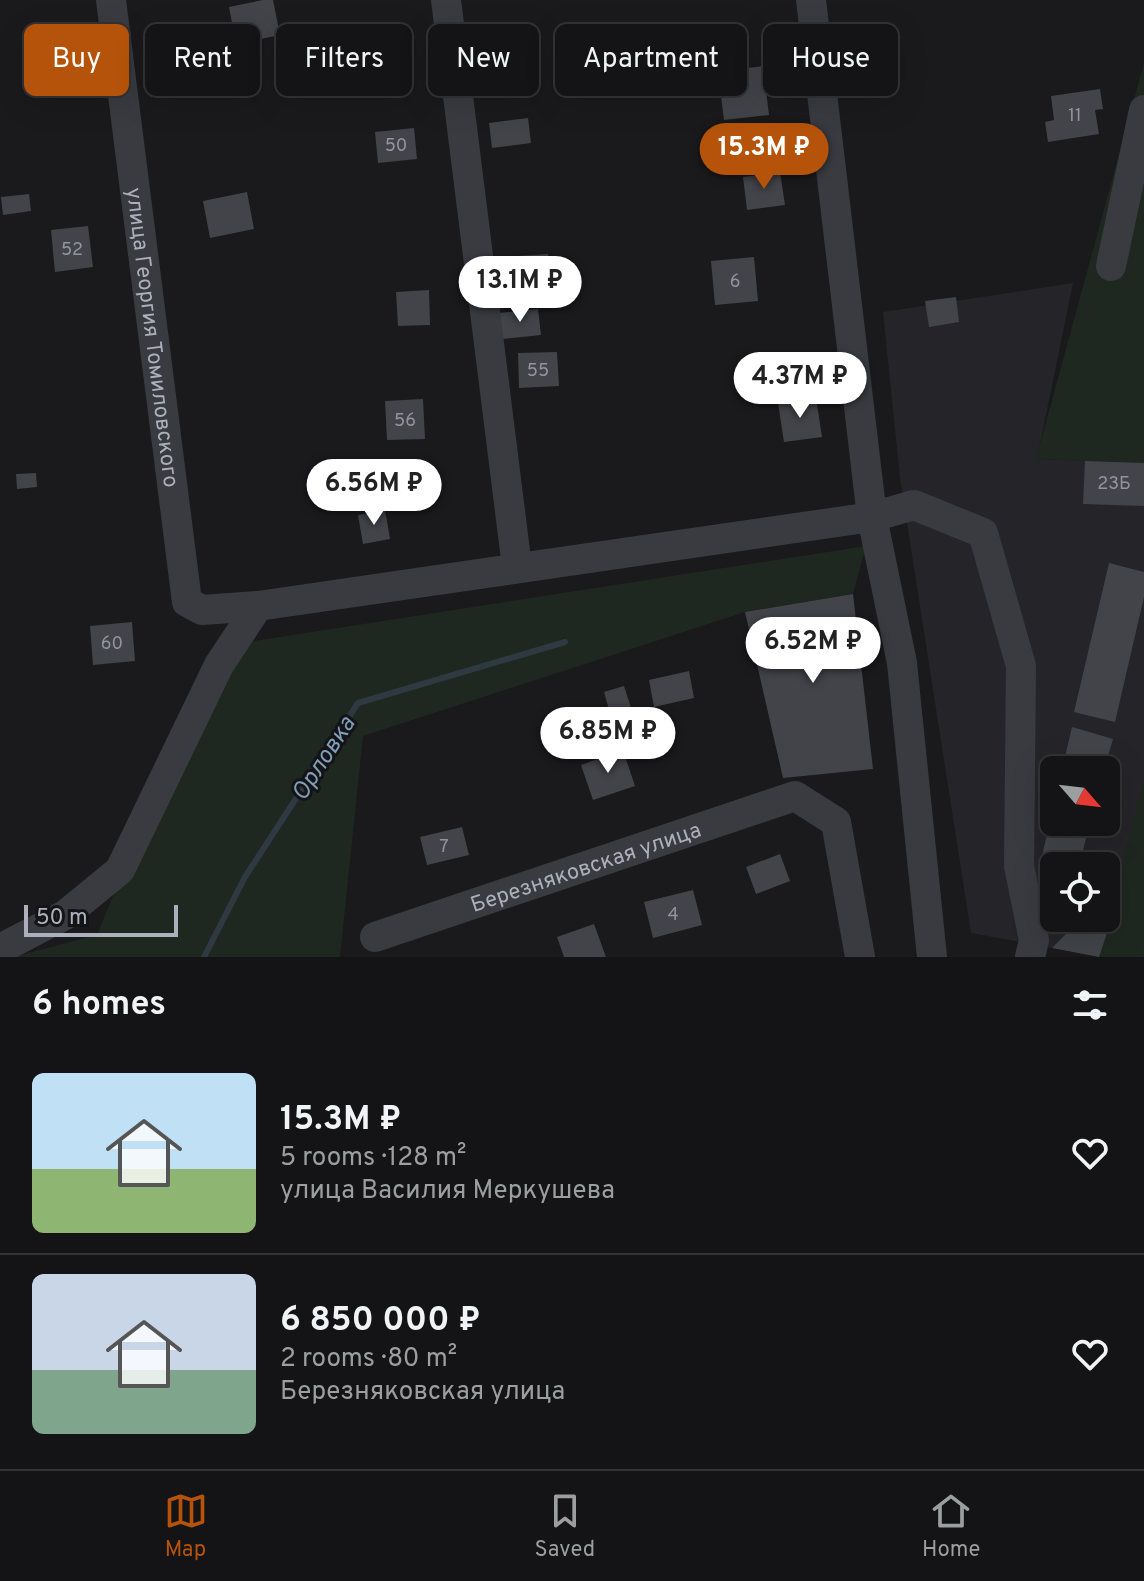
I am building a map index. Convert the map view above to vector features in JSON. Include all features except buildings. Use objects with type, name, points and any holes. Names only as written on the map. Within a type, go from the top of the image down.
[{"type":"street","name":"улица Георгия Томиловского","points":[[111,0],[187,602],[202,610],[258,606]]},
{"type":"street","points":[[446,0],[517,567]]},
{"type":"street","points":[[811,0],[872,517],[902,663],[932,957]]},
{"type":"street","points":[[1111,266],[1144,110]]},
{"type":"street","points":[[0,949],[65,915],[120,870],[219,665],[258,606],[872,517],[914,505],[983,533],[1021,666],[1019,866],[1034,940],[1030,957]]},
{"type":"street","name":"Березняковская улица","points":[[375,937],[795,796],[836,822],[860,957]]},
{"type":"shaded area","points":[[1144,63],[1144,463],[1036,459]]},
{"type":"shaded area","points":[[1073,283],[1037,459],[1144,463],[1144,795],[1120,888],[1120,852],[1040,852],[1040,932],[1108,932],[1102,957],[971,933],[900,478],[883,312]]},
{"type":"shaded area","points":[[866,546],[853,594],[745,612],[363,736],[340,957],[13,957],[97,935],[215,647]]},
{"type":"shaded area","points":[[1144,781],[1144,957],[1097,957],[1104,932],[1120,932],[1120,871]]},
{"type":"waterway","name":"Орловка","points":[[204,957],[245,877],[358,703],[565,642]]}]
